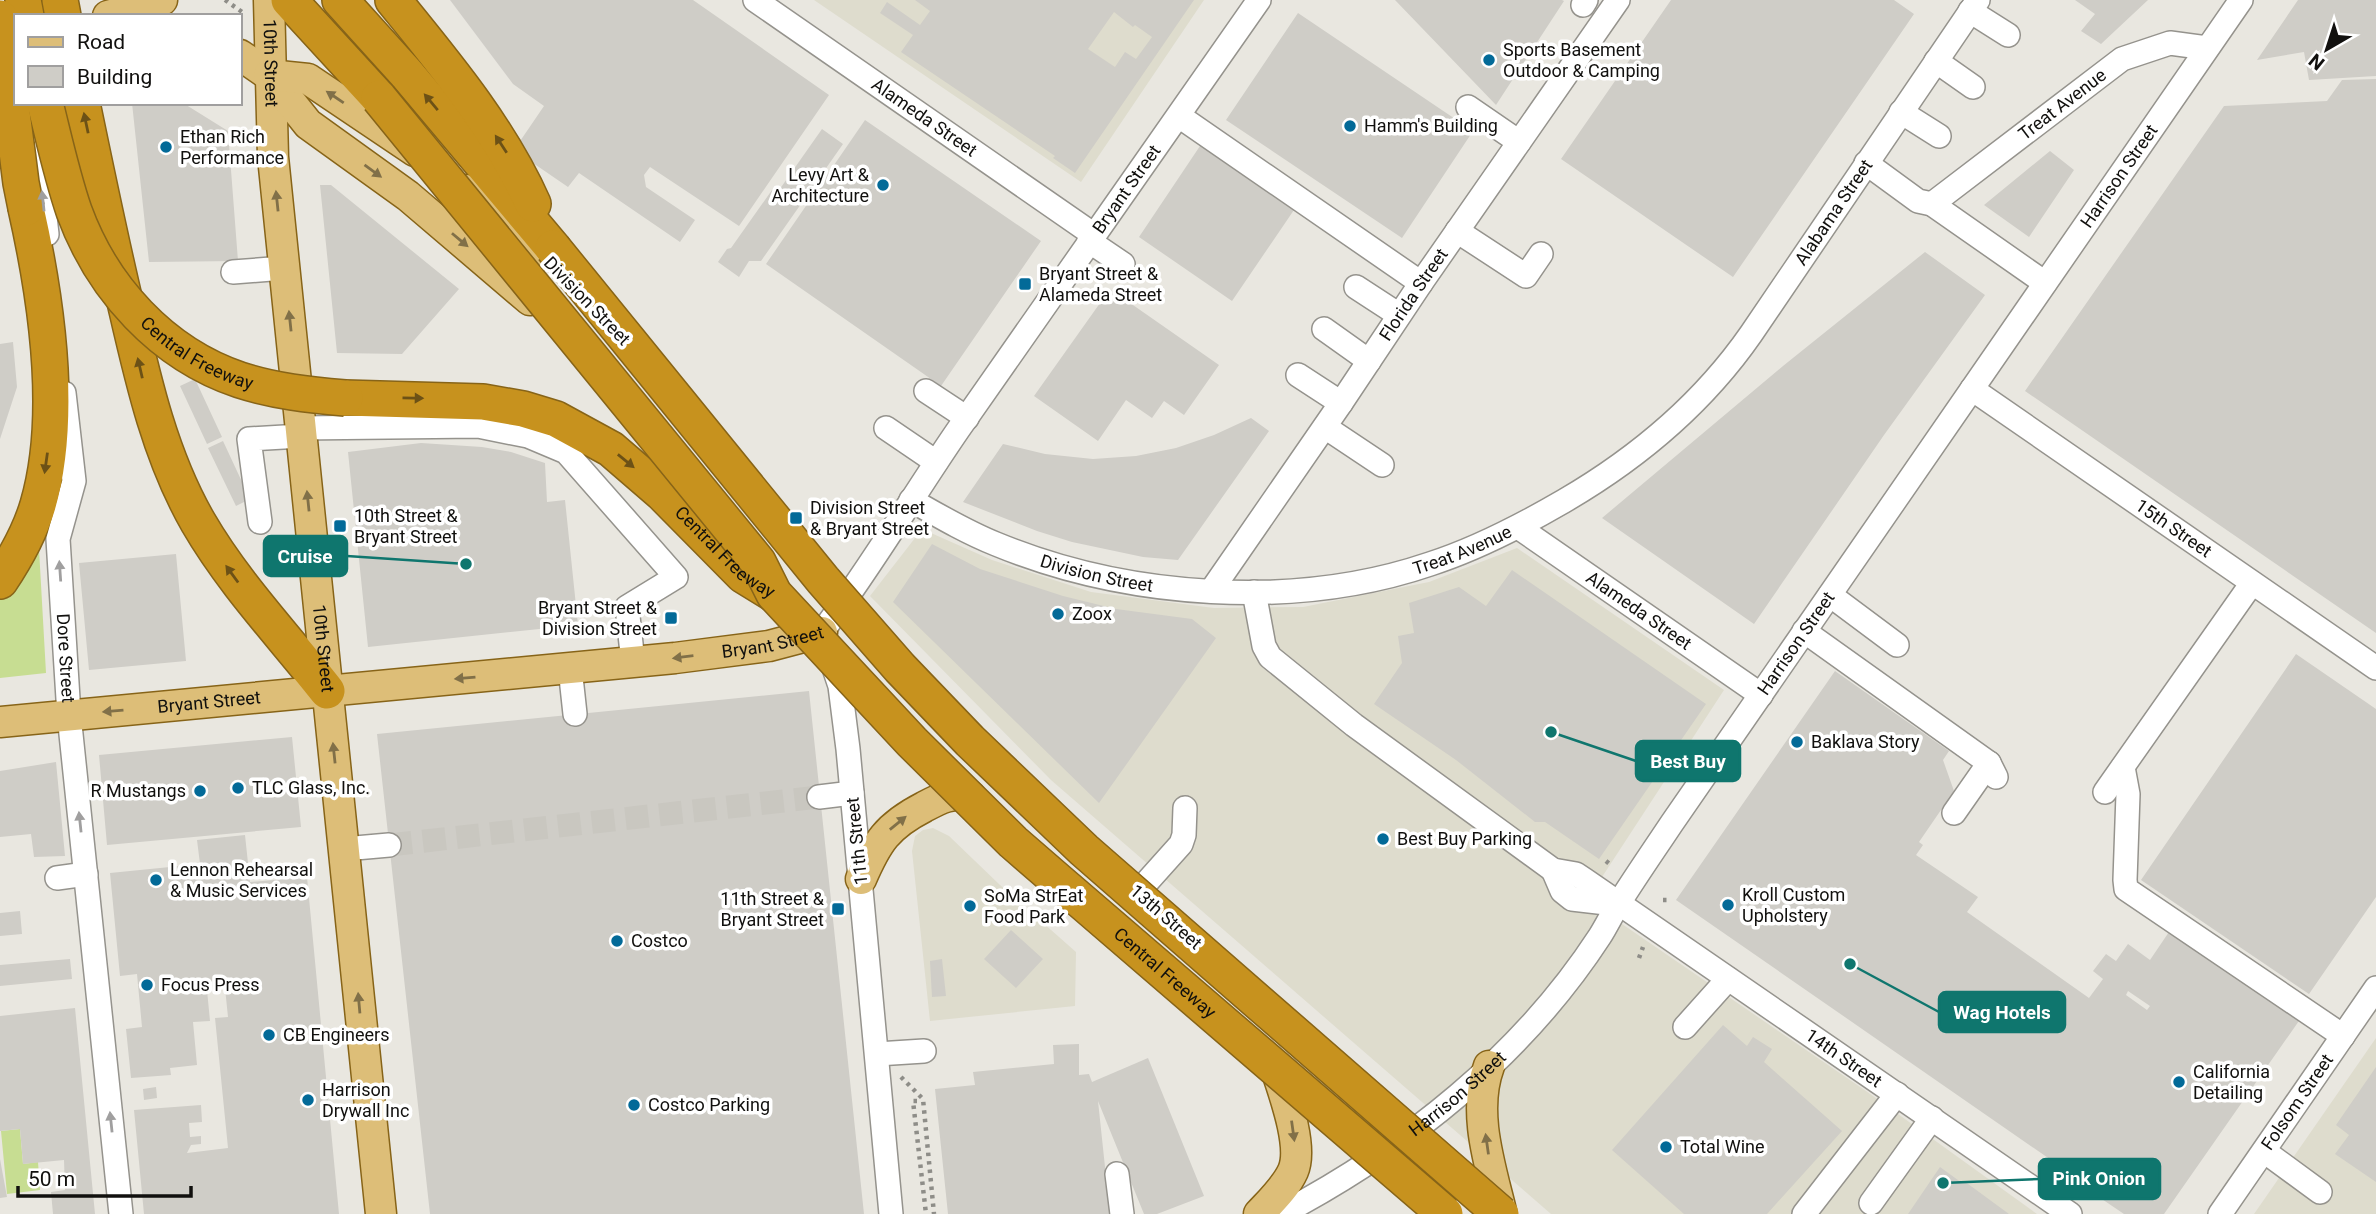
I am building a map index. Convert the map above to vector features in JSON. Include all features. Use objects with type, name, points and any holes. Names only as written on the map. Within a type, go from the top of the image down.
[{"type":"highway","points":[[289,0],[426,153],[758,562],[774,594]]},
{"type":"highway","points":[[340,0],[406,73],[553,248],[822,580],[900,668],[970,741],[1104,868],[1502,1213]]},
{"type":"highway","points":[[393,0],[464,91],[518,170],[553,248]]},
{"type":"highway","points":[[0,18],[20,183],[37,262],[50,396],[48,452],[38,505],[22,545],[0,581]]},
{"type":"highway","name":"Central Freeway","points":[[45,105],[66,188],[96,260],[125,302],[177,348],[197,361],[238,379],[286,391],[345,398],[483,401],[523,408],[556,419],[611,449],[662,493],[743,575],[774,594],[912,743],[1013,842],[1445,1214]]},
{"type":"highway","points":[[82,105],[140,368],[166,452],[191,509],[217,554],[327,691]]},
{"type":"main road","name":"10th Street","points":[[269,0],[273,157],[381,1214]]},
{"type":"main road","points":[[117,14],[160,5]]},
{"type":"main road","name":"Division Street","points":[[242,56],[270,75],[308,124],[408,196],[552,318],[657,433],[821,632]]},
{"type":"main road","name":"Division Street","points":[[270,75],[308,79],[432,163],[516,231],[584,294],[689,414],[844,602]]},
{"type":"main road","name":"13th Street","points":[[844,602],[975,741],[1077,839],[1502,1213]]},
{"type":"main road","points":[[821,632],[888,709],[970,796],[1062,882],[1445,1214]]},
{"type":"main road","name":"Bryant Street","points":[[0,722],[633,663],[769,646],[821,632]]},
{"type":"main road","points":[[861,879],[878,843],[898,822],[939,798],[960,794],[970,796]]},
{"type":"main road","points":[[1259,1214],[1286,1184],[1296,1160],[1293,1126],[1275,1066]]},
{"type":"main road","points":[[1489,1066],[1484,1082],[1482,1115],[1502,1213]]},
{"type":"street","name":"Alameda Street","points":[[755,0],[1092,238],[1124,264]]},
{"type":"street","name":"Bryant Street","points":[[821,632],[844,602],[936,462],[1259,0]]},
{"type":"street","name":"Florida Street","points":[[1211,591],[1618,0]]},
{"type":"street","name":"Harrison Street","points":[[1281,1214],[1380,1157],[1413,1133],[1489,1066],[1556,994],[1601,935],[1618,905],[1760,695],[2241,0]]},
{"type":"street","points":[[1974,6],[2008,35]]},
{"type":"street","name":"Alabama Street","points":[[1680,416],[1732,362],[1974,6]]},
{"type":"street","name":"Treat Avenue","points":[[1932,204],[2122,59],[2170,43],[2207,48]]},
{"type":"street","points":[[1936,61],[1973,86]]},
{"type":"street","name":"Dore Street","points":[[32,105],[74,481],[58,539],[69,715],[121,1214]]},
{"type":"street","points":[[1468,107],[1519,142]]},
{"type":"street","points":[[1901,112],[1939,136]]},
{"type":"street","points":[[1179,116],[1421,283]]},
{"type":"street","points":[[1866,163],[1918,201],[1932,204],[2045,283]]},
{"type":"street","points":[[1457,231],[1526,276],[1541,254]]},
{"type":"street","points":[[233,272],[284,268]]},
{"type":"street","points":[[1356,287],[1399,315]]},
{"type":"street","points":[[1324,329],[1369,361]]},
{"type":"street","points":[[1298,375],[1341,403]]},
{"type":"street","name":"15th Street","points":[[1972,389],[2376,668]]},
{"type":"street","points":[[926,391],[967,418]]},
{"type":"street","name":"Treat Avenue","points":[[1211,591],[1254,592],[1328,587],[1380,578],[1429,565],[1518,527],[1588,487],[1620,465],[1680,416]]},
{"type":"street","points":[[260,522],[249,439],[301,432],[478,426],[528,436],[566,452],[676,577],[627,607],[633,663]]},
{"type":"street","points":[[1325,427],[1382,465]]},
{"type":"street","points":[[886,428],[936,462]]},
{"type":"street","name":"Division Street","points":[[911,500],[995,544],[1049,563],[1116,579],[1211,591]]},
{"type":"street","name":"Alameda Street","points":[[1518,527],[1760,695]]},
{"type":"street","points":[[2105,792],[2252,583]]},
{"type":"street","name":"14th Street","points":[[1254,592],[1264,646],[1270,657],[1354,724],[1553,870],[1576,874],[2070,1214]]},
{"type":"street","points":[[1829,595],[1897,645]]},
{"type":"street","points":[[1804,631],[1992,770],[1954,813]]},
{"type":"street","name":"11th Street","points":[[821,632],[840,687],[861,879],[891,1214]]},
{"type":"street","points":[[570,668],[575,714]]},
{"type":"street","points":[[2123,766],[2128,794],[2126,889],[2343,1036]]},
{"type":"street","points":[[820,797],[852,793]]},
{"type":"street","points":[[1139,892],[1181,844],[1185,808]]},
{"type":"street","points":[[344,849],[388,845]]},
{"type":"street","points":[[57,878],[86,874]]},
{"type":"street","points":[[1685,1027],[1728,979]]},
{"type":"street","name":"Folsom Street","points":[[2220,1214],[2376,988]]},
{"type":"street","points":[[877,1054],[924,1051]]},
{"type":"street","points":[[1804,1214],[1897,1094]]},
{"type":"street","points":[[1871,1203],[1932,1118]]},
{"type":"street","points":[[2264,1151],[2320,1192]]},
{"type":"street","points":[[1117,1174],[1122,1214]]},
{"type":"path","points":[[1606,861],[1612,866]]},
{"type":"path","points":[[1663,900],[1671,900]]},
{"type":"path","points":[[1639,958],[1643,947]]},
{"type":"path","points":[[877,1054],[923,1099],[934,1214]]},
{"type":"path","points":[[917,1101],[913,1101],[926,1214]]},
{"type":"shaded area","points":[[814,0],[1204,0],[1081,182]]},
{"type":"shaded area","points":[[922,529],[992,560],[1091,592],[1214,608],[1303,607],[1429,582],[1517,548],[1724,690],[1587,900],[1866,1091],[2037,1214],[1551,1214],[1051,780],[870,596]]},
{"type":"shaded area","name":"SoMa StrEat Food Park","points":[[933,828],[949,836],[1076,952],[1075,1006],[930,1021],[912,851],[915,836],[923,830]]},
{"type":"shaded area","points":[[2376,1038],[2376,1214],[2254,1214]]},
{"type":"green space","points":[[39,549],[46,673],[0,678],[0,598]]},
{"type":"green space","points":[[20,1129],[23,1164],[38,1162],[40,1190],[7,1194],[1,1131]]},
{"type":"building","points":[[450,0],[693,0],[829,95],[739,226],[650,167],[644,175],[646,187],[695,220],[680,242],[579,173],[568,187],[514,150],[544,106],[513,84]]},
{"type":"building","points":[[915,0],[1194,0],[1075,173],[1053,158],[1055,156],[901,52],[913,35],[880,13],[887,2],[920,25],[930,11]],"holes":[[[1114,12],[1133,27],[1135,25],[1152,37],[1136,59],[1125,52],[1115,67],[1088,49]]]},
{"type":"building","name":"Sports Basement Outdoor & Camping","points":[[1395,0],[1562,0],[1564,1],[1496,105]]},
{"type":"building","points":[[1671,0],[1894,0],[1914,14],[1733,277],[1561,159]]},
{"type":"building","points":[[2075,0],[2148,0],[2101,44],[2081,31],[2095,14]]},
{"type":"building","points":[[2298,0],[2376,0],[2376,76],[2309,80],[2304,52],[2257,60]]},
{"type":"building","name":"Hamm's Building","points":[[1298,13],[1473,131],[1402,238],[1226,120]]},
{"type":"building","points":[[2376,79],[2376,633],[2025,391],[2224,106],[2327,101],[2342,80]]},
{"type":"building","points":[[132,105],[186,105],[228,131],[238,261],[149,262]]},
{"type":"building","points":[[865,120],[1041,241],[941,386],[766,264]]},
{"type":"building","points":[[822,129],[843,144],[761,261],[749,261],[739,277],[718,262],[772,190],[777,193]]},
{"type":"building","points":[[1202,143],[1296,207],[1232,301],[1139,237]]},
{"type":"building","points":[[2050,151],[2074,170],[2029,237],[1984,205]]},
{"type":"building","points":[[320,185],[331,185],[459,289],[402,354],[337,353]]},
{"type":"building","points":[[1925,252],[1985,295],[1884,435],[1754,624],[1602,518],[1783,366]]},
{"type":"building","points":[[1110,289],[1219,365],[1184,415],[1164,401],[1152,418],[1126,400],[1098,441],[1034,396]]},
{"type":"building","points":[[13,342],[17,387],[0,439],[0,344]]},
{"type":"building","points":[[195,379],[222,437],[207,444],[180,386]]},
{"type":"building","points":[[1251,418],[1269,431],[1178,560],[1143,557],[1072,542],[963,502],[1003,444],[1045,454],[1093,459],[1136,456],[1176,448]]},
{"type":"building","points":[[223,441],[250,499],[236,506],[208,448]]},
{"type":"building","points":[[421,443],[482,447],[511,452],[545,463],[547,502],[565,500],[578,625],[368,647],[348,452]]},
{"type":"building","points":[[932,544],[980,569],[1063,596],[1116,609],[1192,619],[1216,638],[1099,803],[893,602]]},
{"type":"building","points":[[176,554],[186,661],[89,670],[79,563]]},
{"type":"building","points":[[1512,570],[1706,704],[1599,859],[1545,822],[1535,822],[1456,760],[1374,704],[1402,663],[1398,636],[1414,633],[1409,603],[1459,587],[1486,606]]},
{"type":"building","points":[[2296,654],[2376,709],[2376,897],[2309,994],[2141,880]]},
{"type":"building","points":[[1835,671],[1949,751],[1943,760],[1954,791],[1919,842],[1923,845],[1916,855],[1978,897],[1967,912],[2089,998],[2103,979],[2093,971],[2106,954],[2116,961],[2128,944],[2150,960],[2171,929],[2301,1018],[2164,1214],[2124,1214],[2087,1189],[2090,1184],[2086,1186],[2076,1175],[2069,1173],[2068,1168],[2067,1171],[1676,900]],"holes":[[[2128,991],[2150,1006],[2147,1010],[2126,995]]]},
{"type":"building","name":"Costco","points":[[809,691],[864,1214],[430,1214],[377,734]]},
{"type":"building","points":[[292,737],[301,827],[107,845],[99,755]]},
{"type":"building","points":[[56,762],[65,856],[34,857],[31,834],[0,837],[0,771]]},
{"type":"building","points":[[245,835],[250,882],[307,877],[339,1214],[144,1214],[134,1110],[201,1105],[202,1122],[189,1123],[190,1137],[201,1136],[201,1144],[191,1145],[187,1153],[228,1148],[215,1018],[228,1017],[225,988],[207,990],[210,1021],[193,1022],[197,1065],[170,1068],[171,1075],[131,1078],[126,1029],[142,1027],[137,974],[120,976],[110,873],[200,864],[197,840]]},
{"type":"building","points":[[20,911],[22,934],[0,936],[0,913]]},
{"type":"building","points":[[1011,930],[1043,959],[1016,988],[984,959]]},
{"type":"building","points":[[70,959],[72,979],[0,986],[0,965]]},
{"type":"building","points":[[942,959],[946,996],[932,997],[930,961]]},
{"type":"building","points":[[75,1008],[95,1214],[53,1214],[51,1192],[65,1190],[64,1160],[23,1164],[20,1129],[0,1131],[0,1016]]},
{"type":"building","points":[[1723,1025],[1747,1046],[1753,1037],[1772,1049],[1764,1062],[1842,1131],[1767,1214],[1684,1214],[1612,1150]]},
{"type":"building","points":[[1079,1044],[1079,1075],[1089,1074],[1092,1082],[1148,1058],[1204,1196],[1157,1214],[1144,1214],[1098,1101],[1110,1214],[948,1214],[935,1089],[975,1085],[973,1072],[1054,1064],[1053,1045]]},
{"type":"building","points":[[2376,1067],[2376,1182],[2335,1154],[2349,1135],[2336,1125]]},
{"type":"building","points":[[156,1087],[157,1098],[144,1100],[143,1089]]},
{"type":"building","points":[[0,1159],[7,1197],[0,1198]]},
{"type":"building","points":[[1940,1167],[1962,1183],[1964,1181],[2009,1214],[1908,1214]]},
{"type":"tunnel","points":[[389,845],[819,797]]},
{"type":"place","name":"Sports Basement Outdoor & Camping","points":[[1489,60]]},
{"type":"place","name":"Hamm's Building","points":[[1350,126]]},
{"type":"place","name":"Ethan Rich Performance","points":[[166,147]]},
{"type":"place","name":"Levy Art & Architecture","points":[[883,185]]},
{"type":"place","name":"Bryant Street & Alameda Street","points":[[1025,284]]},
{"type":"place","name":"Division Street & Bryant Street","points":[[796,518]]},
{"type":"place","name":"10th Street & Bryant Street","points":[[340,526]]},
{"type":"place","name":"Cruise","points":[[466,564]]},
{"type":"place","name":"Zoox","points":[[1058,614]]},
{"type":"place","name":"Bryant Street & Division Street","points":[[671,618]]},
{"type":"place","name":"Best Buy","points":[[1551,732]]},
{"type":"place","name":"Baklava Story","points":[[1797,742]]},
{"type":"place","name":"TLC Glass, Inc.","points":[[238,788]]},
{"type":"place","name":"R Mustangs","points":[[200,791]]},
{"type":"place","name":"Best Buy Parking","points":[[1383,839]]},
{"type":"place","name":"Lennon Rehearsal & Music Services","points":[[156,880]]},
{"type":"place","name":"Kroll Custom Upholstery","points":[[1728,905]]},
{"type":"place","name":"SoMa StrEat Food Park","points":[[970,906]]},
{"type":"place","name":"11th Street & Bryant Street","points":[[838,909]]},
{"type":"place","name":"Costco","points":[[617,941]]},
{"type":"place","name":"Wag Hotels","points":[[1850,964]]},
{"type":"place","name":"Focus Press","points":[[147,985]]},
{"type":"place","name":"CB Engineers","points":[[269,1035]]},
{"type":"place","name":"California Detailing","points":[[2179,1082]]},
{"type":"place","name":"Harrison Drywall Inc","points":[[308,1100]]},
{"type":"place","name":"Costco Parking","points":[[634,1105]]},
{"type":"place","name":"Total Wine","points":[[1666,1147]]},
{"type":"place","name":"Pink Onion","points":[[1943,1183]]}]
